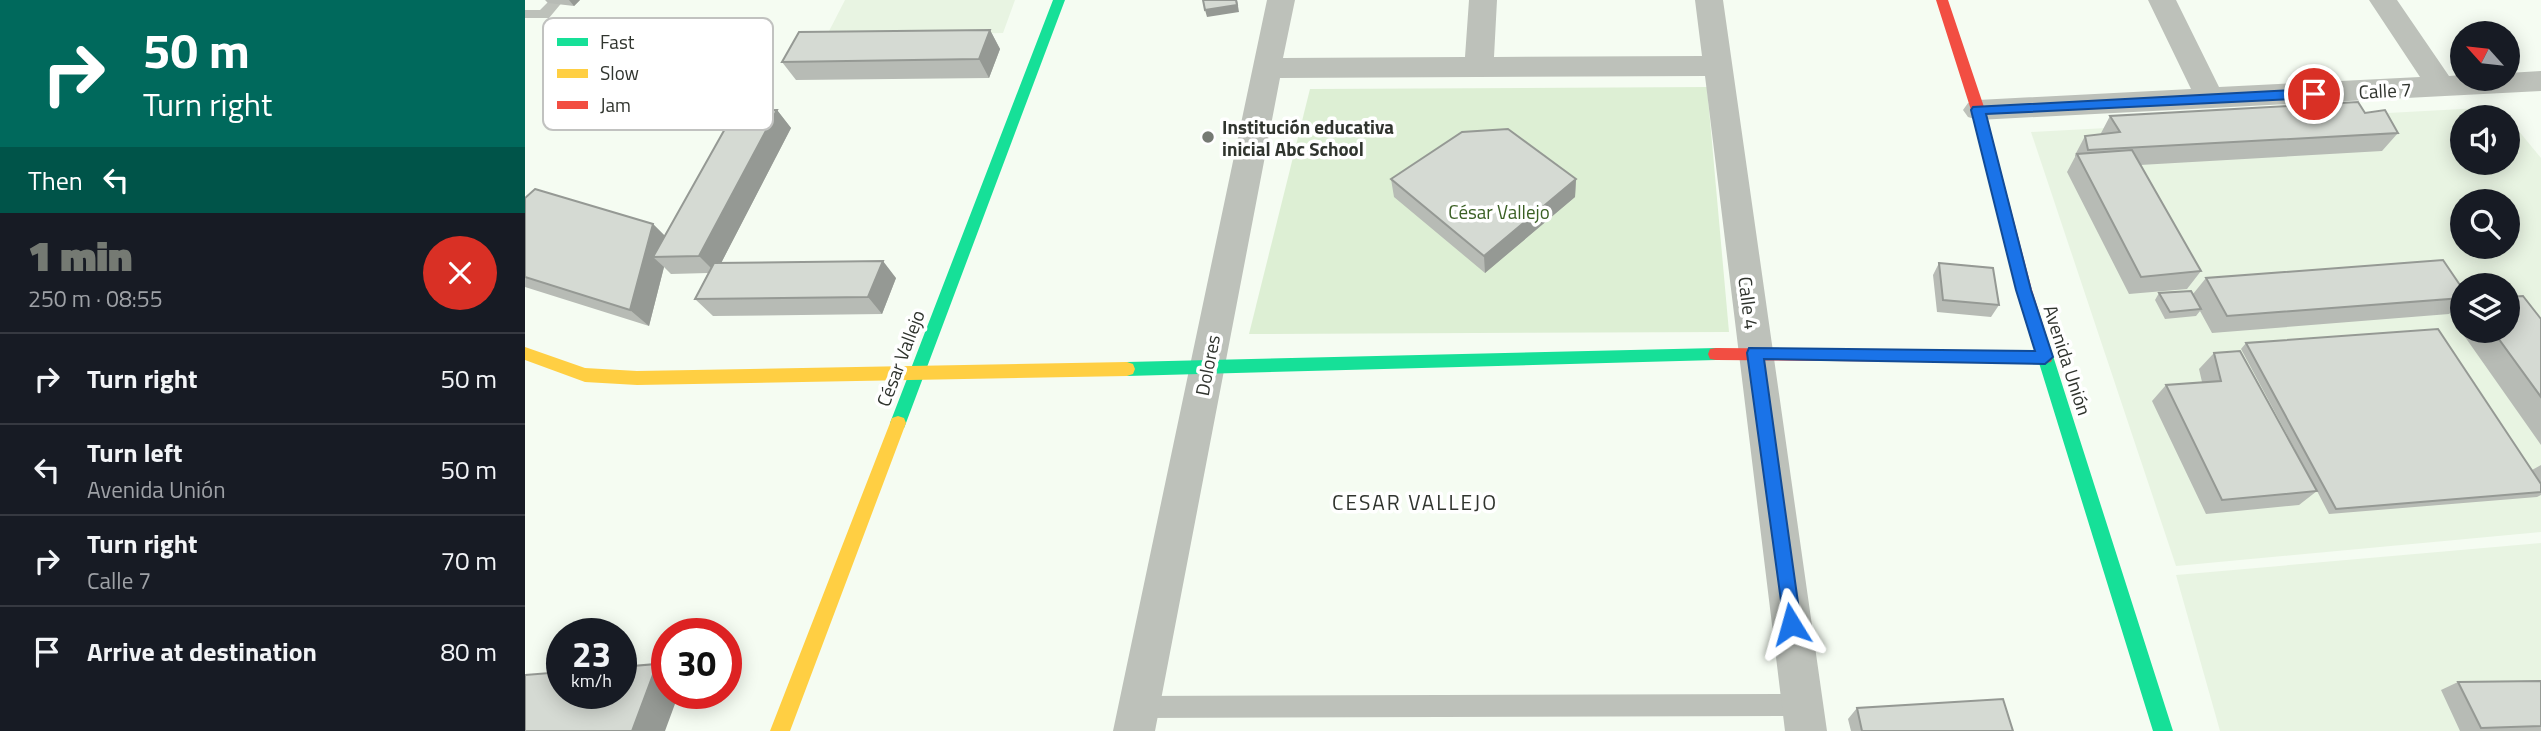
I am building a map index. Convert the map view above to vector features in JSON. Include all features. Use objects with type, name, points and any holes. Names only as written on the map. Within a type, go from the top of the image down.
[{"type":"street","name":"César Vallejo","points":[[780,731],[1059,0]]},
{"type":"street","name":"Dolores","points":[[1137,719],[1281,0]]},
{"type":"street","points":[[1479,66],[1483,0]]},
{"type":"street","name":"Calle 4","points":[[1709,0],[1804,718]]},
{"type":"street","name":"Avenida Unión","points":[[1942,0],[1978,110],[2024,290],[2163,731]]},
{"type":"street","points":[[2162,0],[2211,100]]},
{"type":"street","points":[[2383,0],[2441,86]]},
{"type":"street","points":[[1267,68],[1719,66]]},
{"type":"street","name":"Calle 7","points":[[1978,110],[2541,81]]},
{"type":"street","points":[[525,353],[585,375],[637,378],[916,374],[1755,353],[2045,357]]},
{"type":"lane","points":[[525,14],[544,15],[558,0]]},
{"type":"lane","points":[[1137,719],[1804,718]]},
{"type":"shaded area","points":[[845,0],[1015,0],[1003,33],[826,37]]},
{"type":"shaded area","points":[[2450,110],[2450,175],[2520,175],[2520,133],[2541,158],[2541,532],[2176,566],[2031,132]]},
{"type":"shaded area","points":[[2541,543],[2541,731],[2220,731],[2176,575]]},
{"type":"green space","name":"César Vallejo","points":[[1707,87],[1729,332],[1249,334],[1310,89]]},
{"type":"building","points":[[1203,0],[1236,0],[1237,5],[1205,10]]},
{"type":"building","points":[[990,30],[979,59],[782,62],[799,32]]},
{"type":"building","points":[[2358,102],[2365,113],[2385,110],[2398,133],[2088,150],[2085,136],[2120,132],[2110,116]]},
{"type":"building","points":[[1508,129],[1576,179],[1484,256],[1391,179],[1462,132]]},
{"type":"building","points":[[724,130],[766,130],[699,256],[653,257]]},
{"type":"building","points":[[2132,150],[2201,271],[2141,277],[2077,154]]},
{"type":"building","points":[[535,189],[653,224],[630,310],[525,277],[525,198]]},
{"type":"building","points":[[2443,260],[2452,273],[2450,299],[2227,316],[2206,278]]},
{"type":"building","points":[[883,261],[868,297],[695,299],[714,263]]},
{"type":"building","points":[[1939,263],[1993,268],[1999,305],[1943,300]]},
{"type":"building","points":[[2191,291],[2201,309],[2170,312],[2159,293]]},
{"type":"building","points":[[2520,296],[2523,296],[2541,319],[2541,397],[2502,343],[2520,343]]},
{"type":"building","points":[[2438,329],[2541,484],[2541,492],[2336,509],[2246,343]]},
{"type":"building","points":[[2240,351],[2317,491],[2222,500],[2166,385],[2221,381],[2214,353]]},
{"type":"building","points":[[651,664],[651,680],[632,731],[525,731],[525,675],[546,673],[546,709],[637,709],[637,666]]},
{"type":"building","points":[[2541,681],[2541,726],[2481,728],[2458,682]]},
{"type":"building","points":[[2003,699],[2013,731],[1862,731],[1857,708]]},
{"type":"traffic: fast","points":[[898,423],[1059,0]]},
{"type":"traffic: fast","points":[[2039,337],[2163,731]]},
{"type":"traffic: fast","points":[[1127,369],[1716,354]]},
{"type":"traffic: slow","points":[[525,353],[585,375],[637,378],[1127,369]]},
{"type":"traffic: slow","points":[[780,731],[898,423]]},
{"type":"traffic: jam","points":[[1942,0],[1978,110],[2024,290],[2039,337]]},
{"type":"traffic: jam","points":[[1716,354],[2045,357]]},
{"type":"place","name":"Institución educativa inicial Abc School","points":[[1208,137]]},
{"type":"district","name":"CESAR VALLEJO","points":[[1415,502]]},
{"type":"route","points":[[1791,624],[1755,353],[2045,357],[2024,290],[1978,110],[2314,94]]}]
